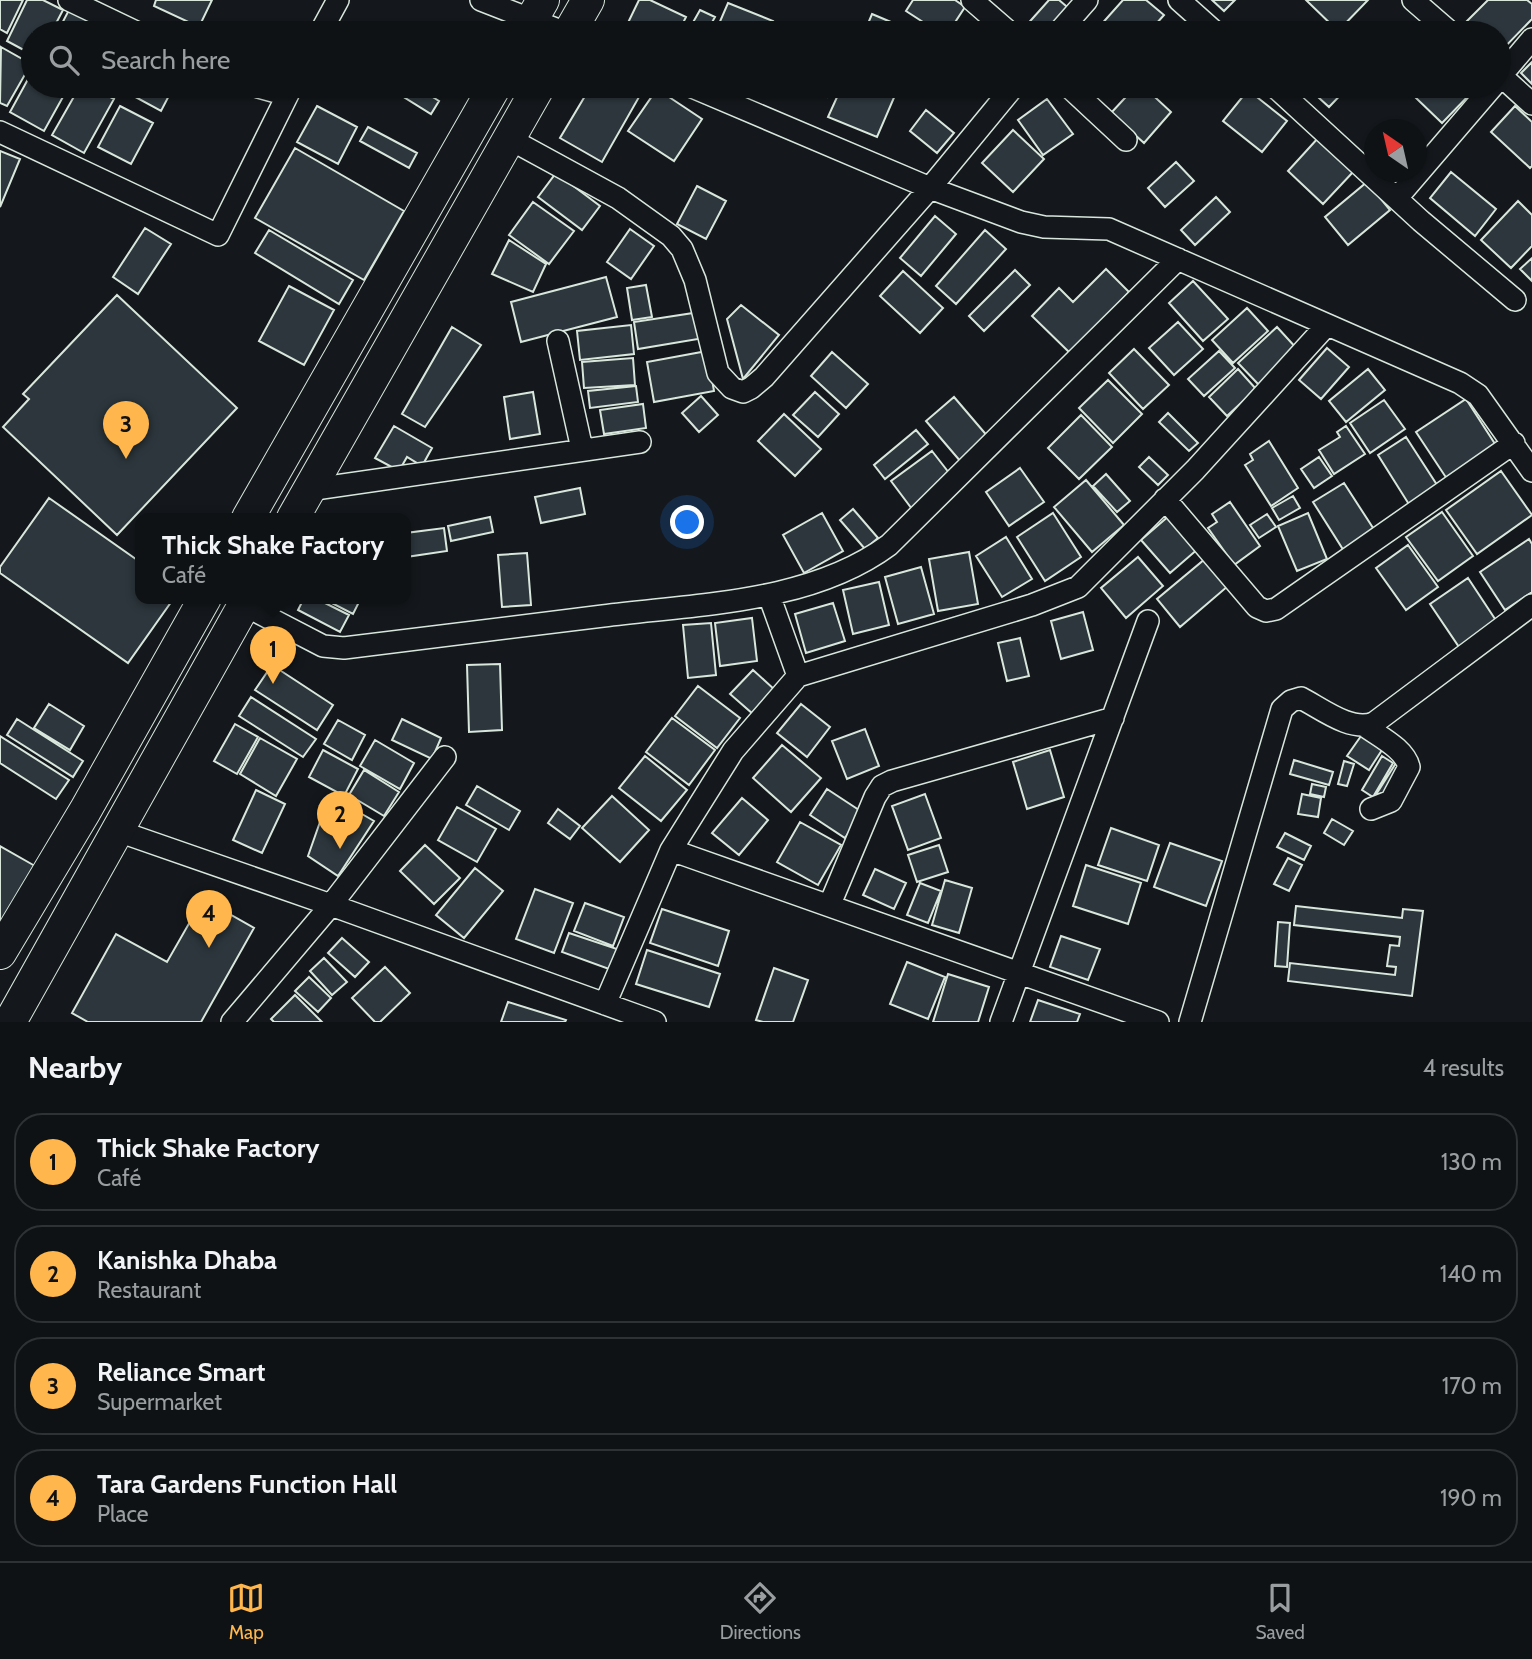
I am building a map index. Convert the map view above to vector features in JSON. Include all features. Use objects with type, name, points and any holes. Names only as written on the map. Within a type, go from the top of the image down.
[{"type":"main road","points":[[575,21],[587,0]]},
{"type":"main road","points":[[251,513],[488,98]]},
{"type":"main road","points":[[296,513],[532,98]]},
{"type":"main road","points":[[0,953],[85,811],[202,604]]},
{"type":"main road","points":[[10,1022],[245,604]]},
{"type":"street","points":[[69,0],[113,21]]},
{"type":"street","points":[[327,21],[338,0]]},
{"type":"street","points":[[481,0],[533,18]]},
{"type":"street","points":[[972,0],[996,21]]},
{"type":"street","points":[[1069,21],[1087,0]]},
{"type":"street","points":[[1179,0],[1203,21]]},
{"type":"street","points":[[1413,0],[1437,21]]},
{"type":"street","points":[[1511,64],[1532,40]]},
{"type":"street","points":[[1511,89],[1532,104]]},
{"type":"street","points":[[0,132],[218,235],[285,98]]},
{"type":"street","points":[[718,98],[930,188],[1021,222],[1044,227],[1109,229],[1470,388],[1514,443],[1532,471]]},
{"type":"street","points":[[508,138],[618,198],[671,236],[682,249],[695,280],[718,373],[732,388],[743,392],[764,377],[930,188],[1004,98]]},
{"type":"street","points":[[1081,98],[1126,140]]},
{"type":"street","points":[[1287,98],[1515,300]]},
{"type":"street","points":[[1397,198],[1482,98]]},
{"type":"street","points":[[250,604],[323,646],[344,648],[769,595],[837,574],[867,562],[889,545],[1178,259]]},
{"type":"street","points":[[605,1004],[671,850],[733,751],[798,676],[1032,605],[1078,587],[1195,470],[1326,326]]},
{"type":"street","points":[[558,341],[582,449]]},
{"type":"street","points":[[308,490],[640,442]]},
{"type":"street","points":[[1166,499],[1256,607],[1266,611],[1276,609],[1514,443]]},
{"type":"street","points":[[769,595],[798,676]]},
{"type":"street","points":[[1365,726],[1382,717],[1532,605]]},
{"type":"street","points":[[1000,1022],[1148,621]]},
{"type":"street","points":[[1190,1022],[1282,709],[1291,701],[1301,698],[1354,725],[1365,726],[1407,759],[1409,766],[1391,801],[1371,809]]},
{"type":"street","points":[[830,904],[865,817],[882,786],[905,777],[1113,718]]},
{"type":"street","points":[[232,1022],[331,905],[445,757]]},
{"type":"street","points":[[118,831],[655,1022]]},
{"type":"street","points":[[671,850],[1158,1022]]},
{"type":"building","points":[[0,0],[23,0],[7,33],[0,29]]},
{"type":"building","points":[[27,0],[43,0],[63,10],[57,21],[21,21],[21,49],[7,41]]},
{"type":"building","points":[[156,0],[212,0],[202,21],[186,21],[154,6]]},
{"type":"building","points":[[639,0],[650,0],[686,17],[684,21],[629,21]]},
{"type":"building","points":[[913,0],[955,0],[965,7],[956,21],[921,21],[906,11]]},
{"type":"building","points":[[1049,0],[1059,0],[1072,11],[1063,21],[1030,21]]},
{"type":"building","points":[[1123,0],[1146,0],[1164,15],[1159,21],[1104,21]]},
{"type":"building","points":[[1212,0],[1235,0],[1224,11]]},
{"type":"building","points":[[1306,0],[1368,0],[1348,21],[1328,21]]},
{"type":"building","points":[[1488,0],[1527,0],[1532,4],[1532,19],[1511,41],[1511,21],[1467,21]]},
{"type":"building","points":[[728,3],[773,21],[720,21]]},
{"type":"building","points":[[70,8],[95,21],[63,21]]},
{"type":"building","points":[[700,10],[715,17],[713,21],[694,21]]},
{"type":"building","points":[[872,14],[889,21],[869,21]]},
{"type":"building","points":[[1,47],[21,58],[21,82],[7,106],[0,103]]},
{"type":"building","points":[[1532,62],[1532,84],[1521,73]]},
{"type":"building","points":[[21,92],[21,98],[62,98],[44,131],[10,112]]},
{"type":"building","points":[[73,98],[114,99],[84,153],[52,135]]},
{"type":"building","points":[[137,98],[168,98],[161,111]]},
{"type":"building","points":[[405,98],[434,98],[439,101],[431,114]]},
{"type":"building","points":[[584,98],[638,98],[602,162],[560,138]]},
{"type":"building","points":[[651,98],[670,98],[702,119],[674,161],[628,131]]},
{"type":"building","points":[[837,98],[894,98],[877,137],[828,117]]},
{"type":"building","points":[[1125,98],[1156,98],[1171,112],[1144,143],[1111,113]]},
{"type":"building","points":[[1242,98],[1258,98],[1287,121],[1262,152],[1223,121]]},
{"type":"building","points":[[1319,98],[1338,98],[1329,107]]},
{"type":"building","points":[[1416,98],[1466,98],[1442,123]]},
{"type":"building","points":[[1047,99],[1073,134],[1043,155],[1018,120]]},
{"type":"building","points":[[120,106],[153,123],[131,164],[98,147]]},
{"type":"building","points":[[317,106],[357,127],[338,164],[297,142]]},
{"type":"building","points":[[1515,106],[1532,122],[1530,168],[1491,132]]},
{"type":"building","points":[[926,110],[954,133],[937,153],[910,131]]},
{"type":"building","points":[[368,127],[417,153],[409,168],[360,141]]},
{"type":"building","points":[[1013,130],[1044,159],[1013,192],[982,163]]},
{"type":"building","points":[[1319,137],[1354,171],[1323,204],[1288,171]]},
{"type":"building","points":[[295,148],[404,211],[364,280],[255,218]]},
{"type":"building","points":[[0,151],[20,159],[0,207]]},
{"type":"building","points":[[1176,162],[1194,181],[1165,207],[1148,188]]},
{"type":"building","points":[[1451,172],[1496,209],[1475,236],[1430,198]]},
{"type":"building","points":[[556,173],[600,206],[582,230],[538,197]]},
{"type":"building","points":[[1367,182],[1390,210],[1348,245],[1325,217]]},
{"type":"building","points":[[697,186],[726,201],[706,239],[677,224]]},
{"type":"building","points":[[1216,197],[1230,212],[1195,245],[1181,230]]},
{"type":"building","points":[[1518,201],[1532,215],[1532,246],[1511,268],[1481,240]]},
{"type":"building","points":[[533,202],[574,231],[549,264],[509,235]]},
{"type":"building","points":[[935,216],[956,234],[921,276],[900,258]]},
{"type":"building","points":[[145,228],[171,244],[138,294],[113,277]]},
{"type":"building","points":[[630,229],[654,246],[631,279],[607,262]]},
{"type":"building","points":[[269,230],[353,280],[339,304],[255,253]]},
{"type":"building","points":[[985,230],[1006,249],[956,304],[936,286]]},
{"type":"building","points":[[509,240],[546,264],[533,292],[492,274]]},
{"type":"building","points":[[1532,258],[1532,281],[1520,269]]},
{"type":"building","points":[[1106,269],[1129,292],[1071,354],[1032,316],[1059,288],[1073,302]]},
{"type":"building","points":[[1015,270],[1030,285],[984,331],[969,316]]},
{"type":"building","points":[[903,271],[943,308],[920,333],[880,296]]},
{"type":"building","points":[[606,277],[617,317],[521,342],[511,302]]},
{"type":"building","points":[[1193,281],[1228,319],[1203,341],[1169,303]]},
{"type":"building","points":[[646,285],[652,317],[632,320],[627,288]]},
{"type":"building","points":[[289,286],[334,310],[304,365],[259,341]]},
{"type":"building","points":[[117,295],[237,408],[117,535],[3,427],[29,399],[23,394]]},
{"type":"building","points":[[741,305],[779,335],[743,379],[727,319]]},
{"type":"building","points":[[1247,308],[1268,331],[1233,363],[1212,340]]},
{"type":"building","points":[[700,312],[704,338],[638,349],[634,322]]},
{"type":"building","points":[[1178,322],[1203,349],[1174,375],[1149,348]]},
{"type":"building","points":[[631,325],[634,354],[580,360],[577,331]]},
{"type":"building","points":[[452,327],[481,345],[425,427],[402,414]]},
{"type":"building","points":[[1277,327],[1298,350],[1259,385],[1238,363]]},
{"type":"building","points":[[1327,348],[1349,367],[1321,399],[1299,380]]},
{"type":"building","points":[[1134,349],[1169,385],[1143,409],[1109,373]]},
{"type":"building","points":[[707,351],[714,391],[654,402],[647,362]]},
{"type":"building","points":[[1219,351],[1235,368],[1204,396],[1188,379]]},
{"type":"building","points":[[832,352],[868,384],[846,408],[811,376]]},
{"type":"building","points":[[633,358],[635,385],[584,388],[582,362]]},
{"type":"building","points":[[1238,369],[1256,389],[1227,416],[1209,397]]},
{"type":"building","points":[[1368,369],[1385,390],[1346,422],[1329,401]]},
{"type":"building","points":[[1108,380],[1142,414],[1113,443],[1079,408]]},
{"type":"building","points":[[636,386],[638,402],[590,408],[588,391]]},
{"type":"building","points":[[533,392],[540,434],[510,439],[504,397]]},
{"type":"building","points":[[815,392],[839,414],[818,437],[793,415]]},
{"type":"building","points":[[701,396],[718,415],[699,432],[682,413]]},
{"type":"building","points":[[954,397],[989,438],[961,462],[926,421]]},
{"type":"building","points":[[1466,399],[1497,447],[1447,479],[1416,432]]},
{"type":"building","points":[[1384,400],[1405,429],[1370,453],[1350,423]]},
{"type":"building","points":[[643,404],[646,428],[604,434],[600,410]]},
{"type":"building","points":[[1168,413],[1198,443],[1189,451],[1159,422]]},
{"type":"building","points":[[784,414],[821,449],[795,476],[758,441]]},
{"type":"building","points":[[1081,415],[1112,447],[1079,479],[1048,448]]},
{"type":"building","points":[[394,426],[432,448],[422,466],[407,457],[399,471],[375,458]]},
{"type":"building","points":[[1346,426],[1365,454],[1334,474],[1319,450],[1340,437],[1337,432]]},
{"type":"building","points":[[916,430],[928,444],[885,479],[874,465]]},
{"type":"building","points":[[1406,437],[1439,488],[1410,506],[1378,455]]},
{"type":"building","points":[[1269,441],[1298,488],[1271,506],[1245,465],[1253,460],[1250,454]]},
{"type":"building","points":[[932,451],[953,478],[912,509],[891,481]]},
{"type":"building","points":[[1149,457],[1168,475],[1158,485],[1139,467]]},
{"type":"building","points":[[1319,457],[1332,476],[1314,488],[1301,469]]},
{"type":"building","points":[[1020,468],[1044,502],[1009,526],[986,492]]},
{"type":"building","points":[[1501,471],[1532,515],[1477,554],[1446,510]]},
{"type":"building","points":[[1106,474],[1130,501],[1117,512],[1093,486]]},
{"type":"building","points":[[1086,480],[1124,525],[1092,552],[1054,507]]},
{"type":"building","points":[[1344,483],[1375,531],[1344,551],[1313,502]]},
{"type":"building","points":[[580,488],[585,514],[541,523],[535,497]]},
{"type":"building","points":[[1293,496],[1300,508],[1279,520],[1272,508]]},
{"type":"building","points":[[49,498],[135,558],[135,604],[170,604],[128,663],[0,573],[0,567]]},
{"type":"building","points":[[1230,502],[1260,546],[1234,565],[1208,528],[1217,522],[1212,514]]},
{"type":"building","points":[[853,509],[878,538],[865,549],[840,520]]},
{"type":"building","points":[[1442,512],[1473,556],[1438,581],[1406,537]]},
{"type":"building","points":[[822,513],[843,551],[804,573],[783,535]]},
{"type":"building","points":[[1053,513],[1081,557],[1045,581],[1017,537]]},
{"type":"building","points":[[1308,513],[1327,559],[1297,571],[1278,526]]},
{"type":"building","points":[[1267,514],[1276,527],[1259,538],[1250,525]]},
{"type":"building","points":[[1170,515],[1199,548],[1170,573],[1141,540]]},
{"type":"building","points":[[490,517],[493,532],[451,541],[448,526]]},
{"type":"building","points":[[444,528],[447,551],[411,556],[411,532]]},
{"type":"building","points":[[1006,537],[1032,579],[1002,597],[976,556]]},
{"type":"building","points":[[1529,539],[1532,544],[1532,592],[1505,610],[1480,572]]},
{"type":"building","points":[[1408,545],[1438,587],[1406,610],[1376,568]]},
{"type":"building","points":[[969,552],[978,604],[938,611],[929,559]]},
{"type":"building","points":[[527,553],[531,605],[502,607],[498,555]]},
{"type":"building","points":[[1138,557],[1163,586],[1126,618],[1101,588]]},
{"type":"building","points":[[1205,559],[1228,586],[1180,627],[1157,599]]},
{"type":"building","points":[[921,567],[934,614],[898,624],[885,577]]},
{"type":"building","points":[[1468,578],[1497,622],[1459,647],[1430,604]]},
{"type":"building","points":[[879,582],[889,625],[853,634],[843,590]]},
{"type":"building","points":[[833,603],[845,641],[806,653],[795,614]]},
{"type":"building","points":[[301,604],[327,604],[349,615],[340,632],[298,610]]},
{"type":"building","points":[[334,604],[358,604],[353,614]]},
{"type":"building","points":[[1083,612],[1093,650],[1061,659],[1051,621]]},
{"type":"building","points":[[752,618],[757,661],[720,666],[715,623]]},
{"type":"building","points":[[711,623],[716,675],[688,678],[683,625]]},
{"type":"building","points":[[1020,638],[1029,676],[1007,681],[998,643]]},
{"type":"building","points":[[500,664],[502,730],[469,732],[467,665]]},
{"type":"building","points":[[272,665],[333,705],[317,730],[255,690]]},
{"type":"building","points":[[753,670],[775,690],[753,714],[730,694]]},
{"type":"building","points":[[698,686],[740,718],[717,748],[675,716]]},
{"type":"building","points":[[251,697],[316,739],[303,757],[239,716]]},
{"type":"building","points":[[49,704],[84,726],[70,750],[34,728]]},
{"type":"building","points":[[801,704],[830,727],[807,757],[777,733]]},
{"type":"building","points":[[672,718],[715,750],[689,785],[646,752]]},
{"type":"building","points":[[17,719],[83,761],[73,777],[7,735]]},
{"type":"building","points":[[402,719],[441,738],[432,759],[392,740]]},
{"type":"building","points":[[338,720],[365,735],[352,760],[324,744]]},
{"type":"building","points":[[235,724],[258,737],[237,774],[214,761]]},
{"type":"building","points":[[865,729],[879,766],[847,779],[832,741]]},
{"type":"building","points":[[0,736],[69,780],[56,799],[0,763]]},
{"type":"building","points":[[1361,736],[1382,750],[1369,770],[1347,756]]},
{"type":"building","points":[[260,738],[297,759],[276,796],[240,774]]},
{"type":"building","points":[[375,740],[414,763],[400,789],[360,766]]},
{"type":"building","points":[[782,745],[821,778],[791,812],[753,778]]},
{"type":"building","points":[[323,750],[358,769],[344,796],[309,777]]},
{"type":"building","points":[[1050,750],[1064,797],[1027,809],[1013,762]]},
{"type":"building","points":[[645,756],[687,790],[661,821],[619,788]]},
{"type":"building","points":[[1382,756],[1393,763],[1373,797],[1362,790]]},
{"type":"building","points":[[1294,760],[1333,772],[1329,785],[1290,774]]},
{"type":"building","points":[[1344,761],[1354,764],[1347,786],[1338,784]]},
{"type":"building","points":[[1396,763],[1406,769],[1387,800],[1377,793]]},
{"type":"building","points":[[364,770],[399,792],[384,816],[349,795]]},
{"type":"building","points":[[1312,784],[1326,787],[1324,797],[1310,794]]},
{"type":"building","points":[[477,786],[520,811],[509,830],[466,805]]},
{"type":"building","points":[[827,789],[862,812],[845,838],[810,815]]},
{"type":"building","points":[[256,790],[285,804],[262,853],[233,840]]},
{"type":"building","points":[[925,794],[941,838],[908,850],[892,806]]},
{"type":"building","points":[[1302,794],[1321,798],[1318,817],[1298,814]]},
{"type":"building","points":[[612,796],[649,830],[620,862],[582,828]]},
{"type":"building","points":[[742,798],[768,820],[739,855],[712,833]]},
{"type":"building","points":[[348,806],[374,821],[338,876],[308,856],[320,822],[334,831]]},
{"type":"building","points":[[457,807],[496,829],[477,862],[438,840]]},
{"type":"building","points":[[558,809],[580,826],[570,839],[548,823]]},
{"type":"building","points":[[1332,819],[1353,831],[1344,845],[1324,833]]},
{"type":"building","points":[[800,822],[841,845],[818,885],[777,862]]},
{"type":"building","points":[[1111,828],[1159,845],[1147,881],[1098,865]]},
{"type":"building","points":[[1285,833],[1311,846],[1304,860],[1277,847]]},
{"type":"building","points":[[1170,843],[1222,861],[1206,906],[1154,887]]},
{"type":"building","points":[[425,845],[460,878],[434,904],[400,871]]},
{"type":"building","points":[[939,845],[948,872],[917,882],[908,855]]},
{"type":"building","points":[[0,846],[35,866],[0,926]]},
{"type":"building","points":[[1288,858],[1302,865],[1289,891],[1274,884]]},
{"type":"building","points":[[1086,865],[1141,883],[1128,924],[1073,906]]},
{"type":"building","points":[[475,868],[503,891],[464,938],[436,915]]},
{"type":"building","points":[[875,869],[906,883],[894,909],[863,895]]},
{"type":"building","points":[[945,880],[972,888],[959,933],[932,925]]},
{"type":"building","points":[[920,883],[941,891],[928,923],[907,915]]},
{"type":"building","points":[[535,889],[573,903],[554,953],[516,939]]},
{"type":"building","points":[[203,899],[254,928],[201,1022],[88,1022],[72,1013],[116,934],[167,962]]},
{"type":"building","points":[[585,903],[624,917],[613,946],[574,931]]},
{"type":"building","points":[[1296,906],[1402,918],[1403,909],[1423,911],[1412,996],[1288,981],[1290,963],[1395,975],[1396,967],[1387,966],[1390,945],[1399,946],[1400,937],[1294,925]]},
{"type":"building","points":[[662,909],[729,931],[718,966],[650,943]]},
{"type":"building","points":[[1278,922],[1290,923],[1287,967],[1275,966]]},
{"type":"building","points":[[569,933],[617,949],[609,969],[562,952]]},
{"type":"building","points":[[1061,936],[1100,949],[1088,980],[1050,967]]},
{"type":"building","points":[[342,938],[369,962],[355,977],[328,953]]},
{"type":"building","points":[[647,950],[720,974],[709,1007],[636,984]]},
{"type":"building","points":[[324,958],[347,982],[332,995],[310,971]]},
{"type":"building","points":[[907,962],[945,977],[928,1019],[890,1004]]},
{"type":"building","points":[[385,967],[410,993],[380,1022],[375,1022],[352,998]]},
{"type":"building","points":[[774,968],[808,980],[793,1022],[756,1020]]},
{"type":"building","points":[[948,974],[989,987],[978,1022],[933,1022]]},
{"type":"building","points":[[309,977],[331,998],[318,1012],[295,991]]},
{"type":"building","points":[[295,995],[322,1022],[274,1022],[271,1019]]},
{"type":"building","points":[[1038,1000],[1080,1014],[1077,1022],[1030,1022]]},
{"type":"building","points":[[508,1002],[566,1020],[501,1022]]},
{"type":"place","name":"Reliance Smart","points":[[126,459]]},
{"type":"place","name":"Thick Shake Factory","points":[[273,684]]},
{"type":"place","name":"Kanishka Dhaba","points":[[340,849]]},
{"type":"place","name":"Tara Gardens Function Hall","points":[[209,948]]}]
